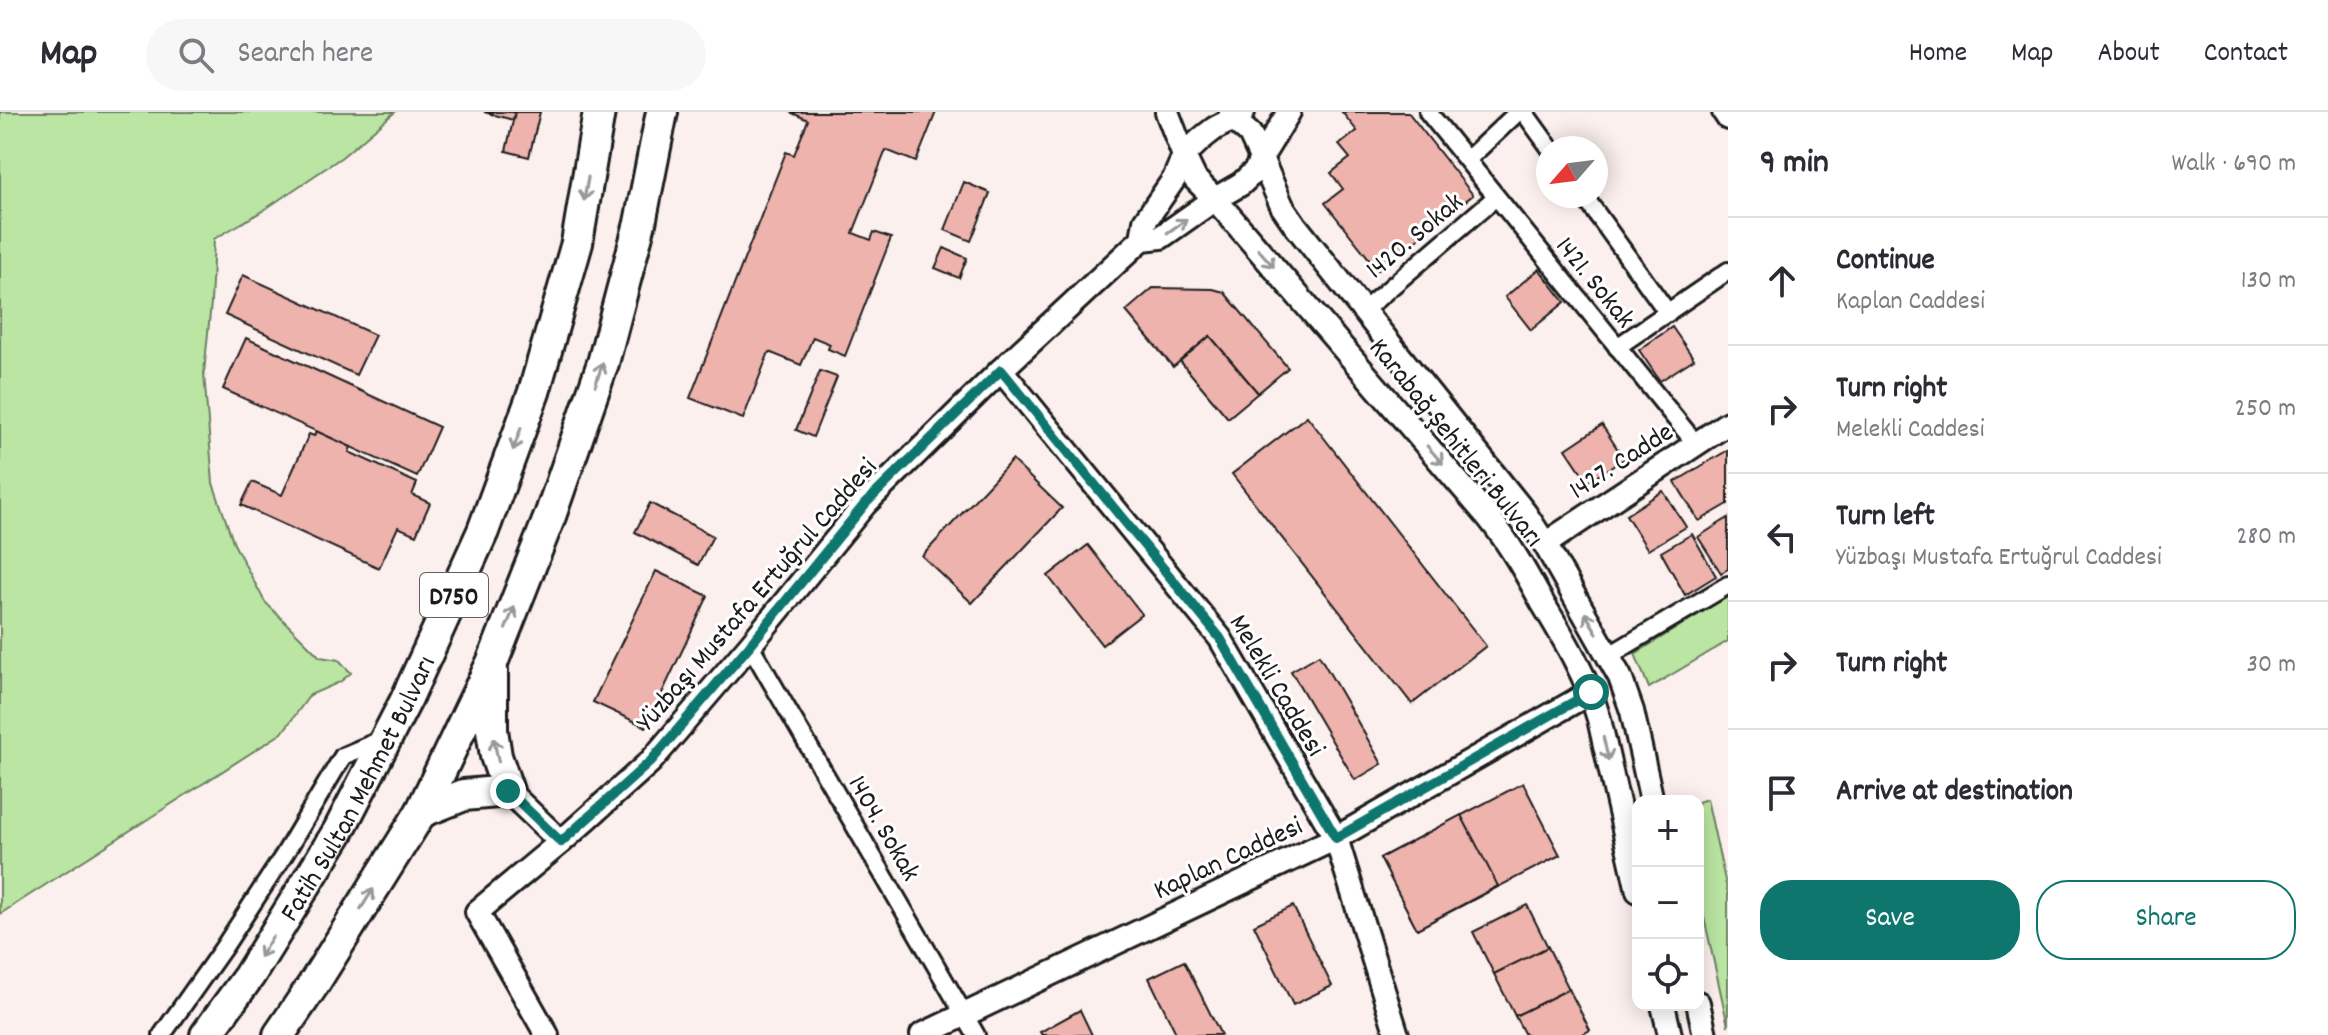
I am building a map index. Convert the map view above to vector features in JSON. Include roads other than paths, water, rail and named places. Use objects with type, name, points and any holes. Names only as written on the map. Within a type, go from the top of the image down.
[{"type":"highway","name":"Fatih Sultan Mehmet Bulvarı","points":[[206,1035],[249,976],[338,832],[406,700],[483,531],[534,392],[577,243],[599,112]]},
{"type":"highway","name":"D750","points":[[279,1035],[421,812],[492,663],[550,516],[603,363],[640,223],[662,112]]},
{"type":"highway","points":[[421,812],[464,795],[508,791],[496,756],[492,730],[492,663]]},
{"type":"street","name":"Karabağ Şehitleri Bulvarı","points":[[1167,112],[1195,179],[1502,534],[1574,656],[1591,692],[1633,867]]},
{"type":"street","points":[[1215,199],[1256,170],[1289,112]]},
{"type":"street","name":"1421. Sokak","points":[[1428,112],[1696,444]]},
{"type":"street","points":[[1467,160],[1521,112],[1540,136]]},
{"type":"street","points":[[1724,112],[1728,118]]},
{"type":"street","name":"Karabağ Şehitleri Bulvarı","points":[[1184,156],[1199,141],[1236,115],[1250,134],[1282,206],[1295,225],[1525,513],[1545,544],[1610,655],[1630,703],[1651,795]]},
{"type":"street","name":"Yüzbaşı Mustafa Ertuğrul Caddesi","points":[[1142,239],[1145,221],[1174,179],[1184,156]]},
{"type":"street","name":"1420. Sokak","points":[[1363,311],[1496,197]]},
{"type":"street","name":"Yüzbaşı Mustafa Ertuğrul Caddesi","points":[[547,1035],[477,912],[651,761],[865,504],[1001,370],[1142,239],[1161,237],[1215,199]]},
{"type":"street","points":[[1593,208],[1668,313]]},
{"type":"street","points":[[1617,347],[1728,271]]},
{"type":"street","name":"Melekli Caddesi","points":[[1001,370],[1220,638],[1336,838],[1397,1035]]},
{"type":"street","name":"1427. Cadde","points":[[1545,544],[1728,423]]},
{"type":"street","points":[[1610,655],[1728,585]]},
{"type":"street","name":"1404. Sokak","points":[[750,645],[976,1035]]},
{"type":"street","name":"Kaplan Caddesi","points":[[922,1035],[1336,838],[1591,692]]},
{"type":"street","points":[[162,1035],[284,855],[343,756],[387,738]]},
{"type":"street","points":[[508,791],[561,842]]},
{"type":"street","points":[[1664,1011],[1670,1035]]},
{"type":"street","points":[[1700,1011],[1705,1035]]}]
